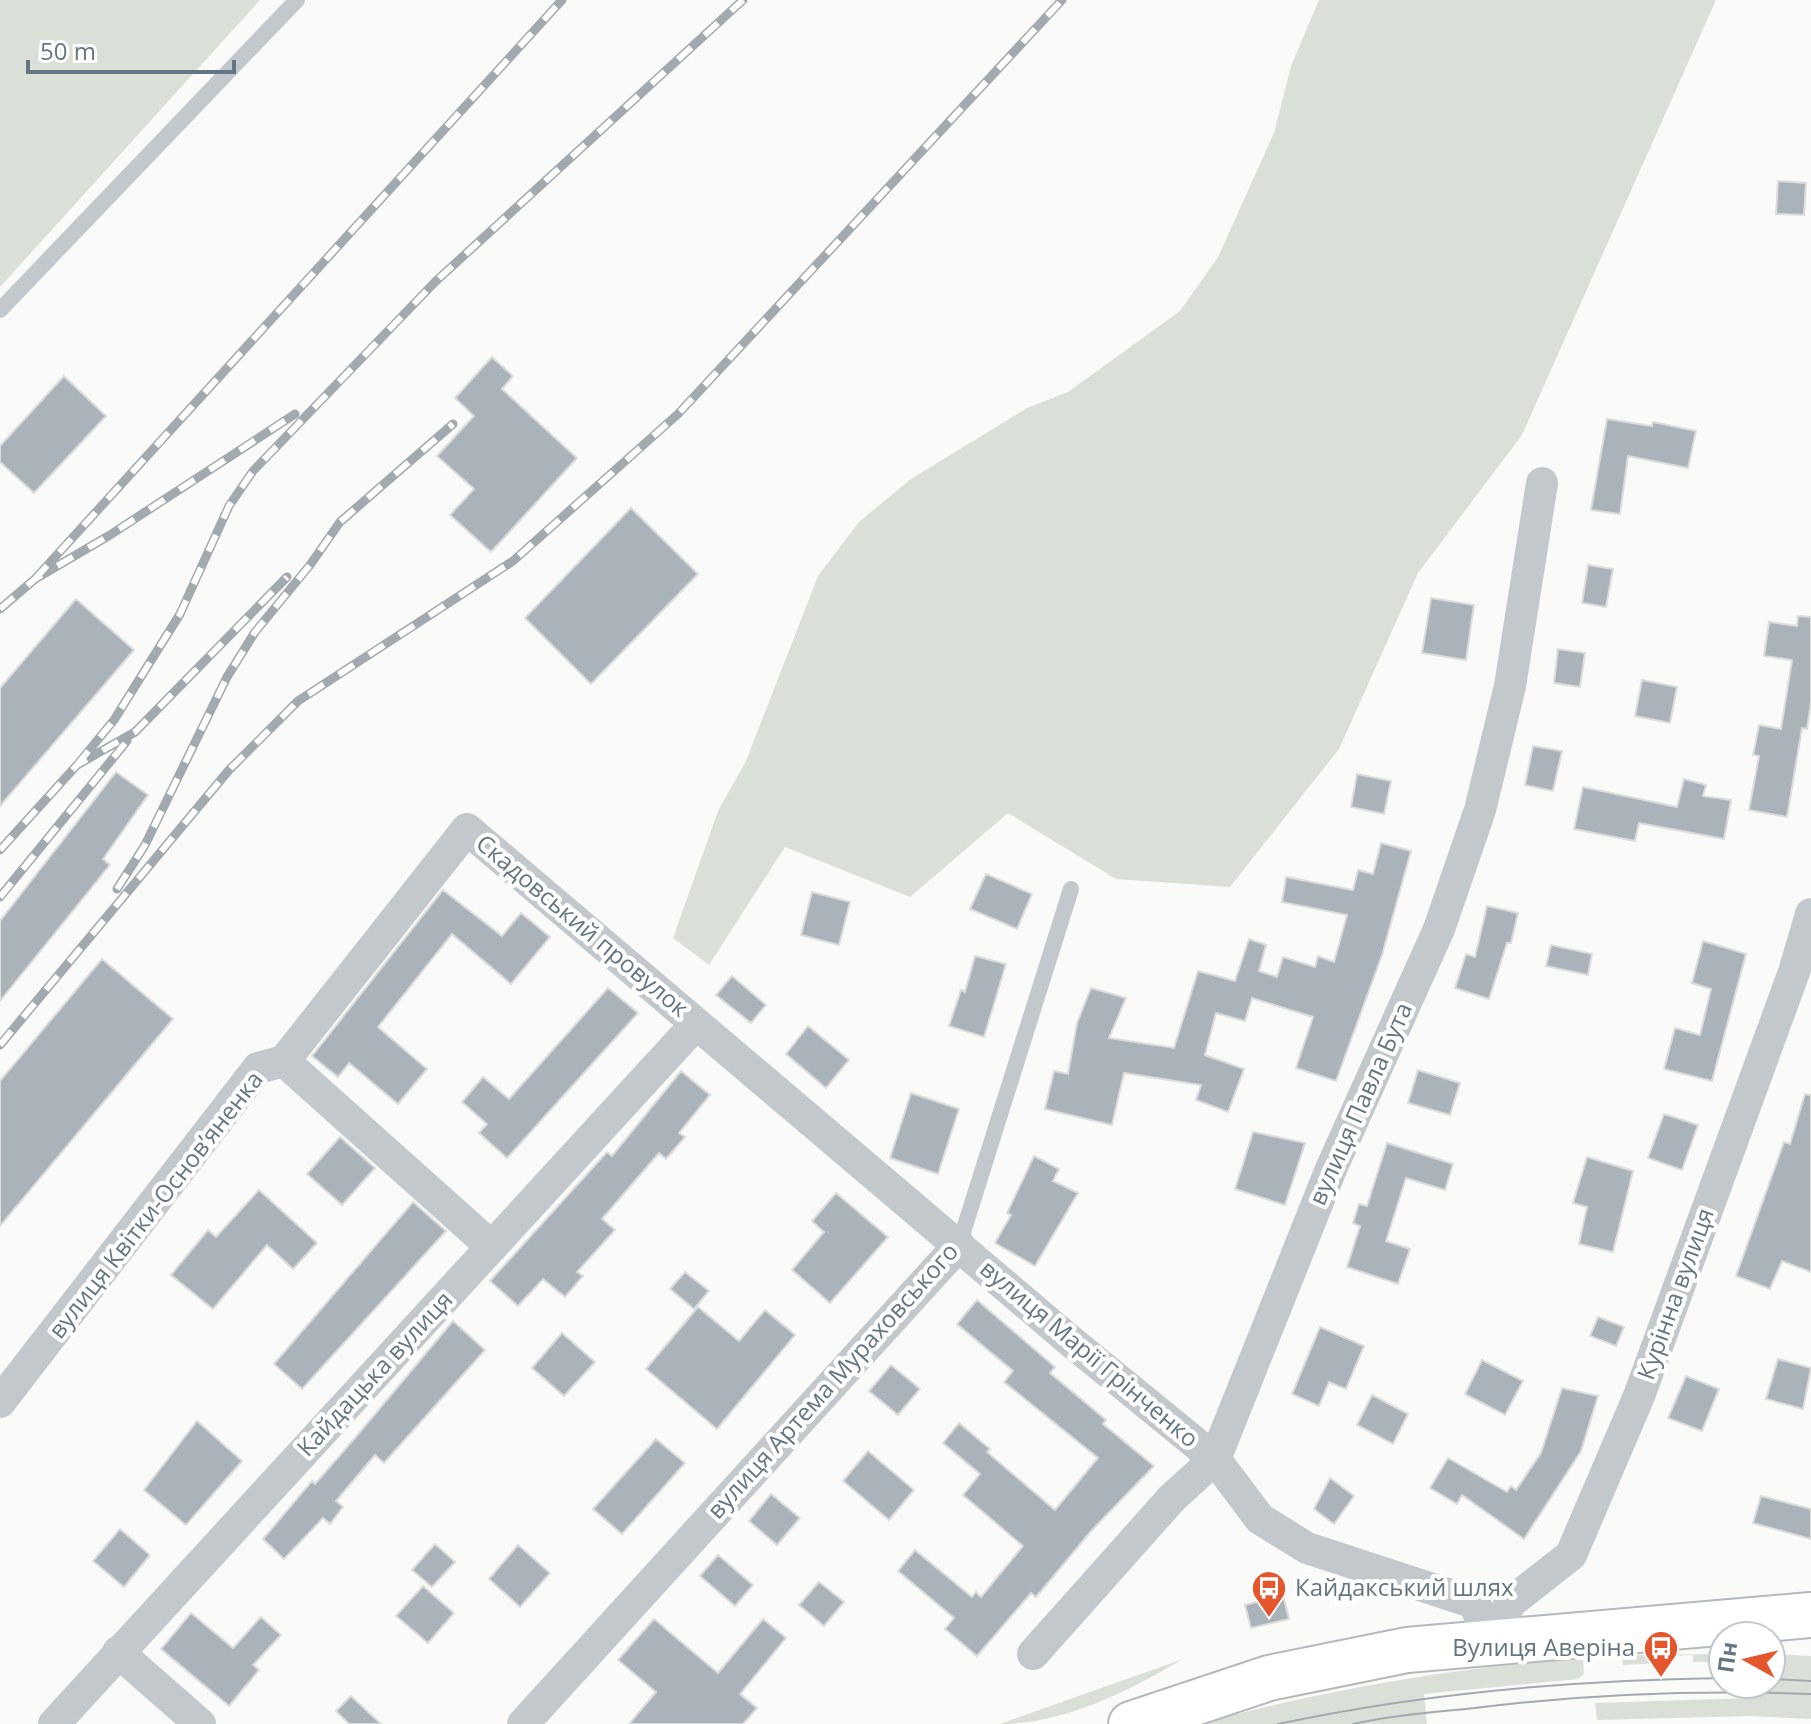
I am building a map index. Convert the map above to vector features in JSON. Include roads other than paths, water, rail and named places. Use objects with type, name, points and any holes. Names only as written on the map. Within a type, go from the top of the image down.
[{"type":"highway","points":[[1131,1724],[1269,1678],[1407,1650],[1811,1615]]},
{"type":"street","name":"вулиця Павла Бута","points":[[1033,1654],[1172,1498],[1215,1459],[1331,1169],[1439,929],[1480,810],[1510,686],[1542,483]]},
{"type":"street","name":"Скадовський провулок","points":[[467,829],[696,1024]]},
{"type":"street","name":"вулиця Квітки-Основʼяненка","points":[[0,1402],[258,1068],[284,1061],[467,829]]},
{"type":"street","name":"Курінна вулиця","points":[[1488,1642],[1511,1602],[1571,1555],[1639,1396],[1789,986],[1811,914]]},
{"type":"street","name":"вулиця Марії Грінченко","points":[[696,1024],[1068,1339],[1215,1459],[1260,1519],[1307,1548],[1475,1603],[1488,1642]]},
{"type":"street","name":"Кайдацька вулиця","points":[[54,1724],[696,1024]]},
{"type":"street","points":[[284,1061],[492,1247]]},
{"type":"street","name":"вулиця Артема Мураховського","points":[[523,1724],[959,1245]]},
{"type":"street","points":[[118,1652],[200,1724]]},
{"type":"lane","points":[[0,310],[297,0]]},
{"type":"lane","name":"вулиця Артема Мураховського","points":[[959,1245],[1071,889]]},
{"type":"tram line","points":[[1278,1724],[1388,1704],[1499,1690],[1707,1679]]},
{"type":"tram line","points":[[1787,1680],[1811,1681]]},
{"type":"tram line","points":[[1353,1724],[1414,1714],[1601,1696],[1811,1694]]},
{"type":"railway","points":[[35,579],[562,0]]},
{"type":"railway","points":[[77,765],[114,720],[180,614],[229,506],[253,471],[435,282],[743,0]]},
{"type":"railway","points":[[0,1045],[229,770],[298,701],[513,561],[678,414],[1062,0]]},
{"type":"railway","points":[[0,609],[35,579],[110,535],[295,414]]},
{"type":"railway","points":[[117,889],[145,845],[227,677],[255,632],[310,565],[340,522],[453,424]]},
{"type":"railway","points":[[0,850],[77,765],[135,732],[287,577]]},
{"type":"railway","points":[[0,897],[127,741]]},
{"type":"place","name":"Кайдакський шлях","points":[[1269,1619]]},
{"type":"place","name":"Вулиця Аверіна","points":[[1661,1679]]}]
